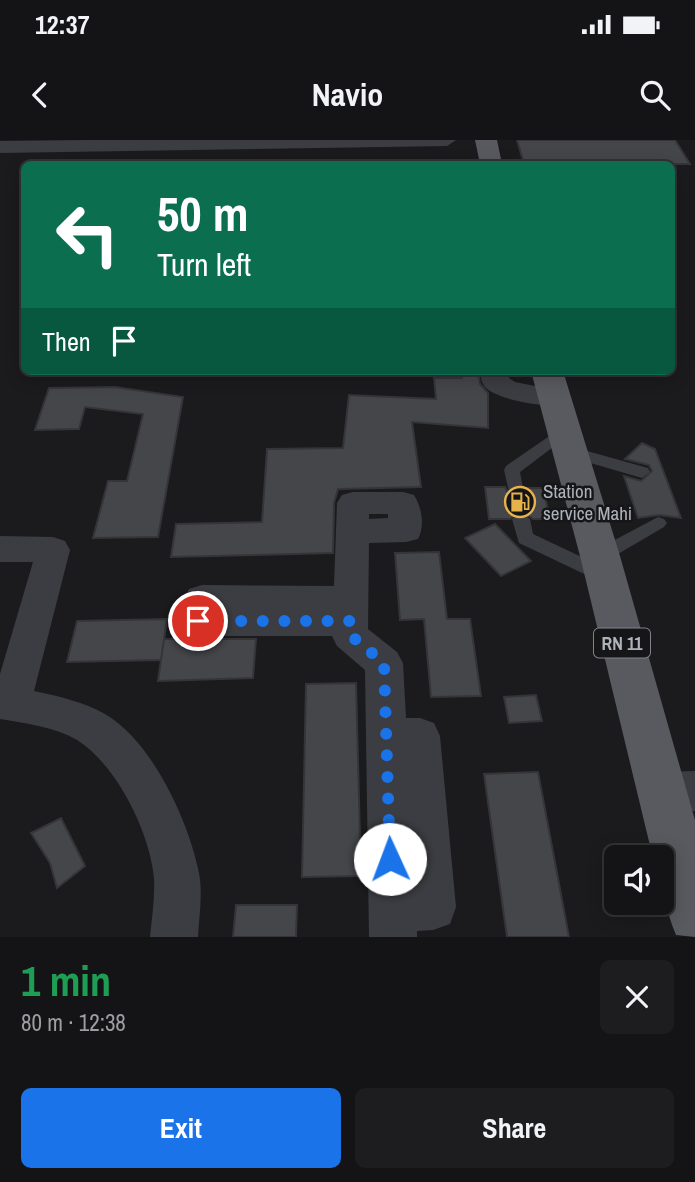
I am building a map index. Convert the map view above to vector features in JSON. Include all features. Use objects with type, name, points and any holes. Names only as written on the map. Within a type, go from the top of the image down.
[{"type":"main road","points":[[486,140],[490,161]]},
{"type":"main road","name":"RN 11","points":[[559,413],[602,566],[678,792],[695,916]]},
{"type":"street","points":[[0,147],[452,144]]},
{"type":"street","points":[[495,375],[496,382],[507,389],[559,413]]},
{"type":"street","points":[[354,531],[350,635],[384,663],[386,737],[420,736],[433,907],[393,922]]},
{"type":"street","points":[[0,549],[53,550],[5,703],[59,715],[100,732],[124,760],[142,787],[165,835],[176,874],[174,937]]},
{"type":"lane","points":[[515,488],[512,470],[559,413],[642,472]]},
{"type":"lane","points":[[521,519],[525,538],[602,566],[658,523]]},
{"type":"building","points":[[517,140],[675,140],[690,164],[675,164],[675,161],[523,161]]},
{"type":"building","points":[[462,375],[479,375],[480,384],[488,393],[488,428],[412,422],[421,487],[338,489],[334,503],[333,553],[171,557],[176,524],[262,522],[267,449],[343,448],[349,395],[436,399],[434,378],[462,378]]},
{"type":"building","points":[[115,387],[183,397],[158,537],[93,538],[108,481],[127,481],[143,414],[85,407],[79,429],[35,430],[49,388]]},
{"type":"building","points":[[642,443],[655,449],[681,518],[659,515],[638,518],[624,476],[641,481],[652,471],[649,465],[625,459]]},
{"type":"building","points":[[485,487],[505,487],[509,495],[521,495],[526,488],[543,488],[550,519],[533,519],[522,511],[510,519],[489,519]]},
{"type":"building","points":[[495,524],[531,561],[501,576],[465,538]]},
{"type":"building","points":[[439,552],[447,619],[470,619],[481,696],[431,697],[424,619],[400,620],[395,553]]},
{"type":"building","points":[[167,619],[161,660],[67,662],[77,621]]},
{"type":"building","points":[[164,639],[256,639],[253,678],[158,681]]},
{"type":"building","points":[[356,683],[361,876],[302,877],[306,684]]},
{"type":"building","points":[[536,695],[542,721],[509,723],[504,697]]},
{"type":"building","points":[[538,772],[569,937],[507,937],[484,774]]},
{"type":"building","points":[[61,818],[85,866],[57,888],[50,863],[31,833]]},
{"type":"building","points":[[236,905],[297,905],[296,937],[233,937]]},
{"type":"place","name":"Station service Mahi","points":[[520,502]]},
{"type":"route","points":[[198,621],[350,621],[350,635],[384,663],[390,859]]}]
